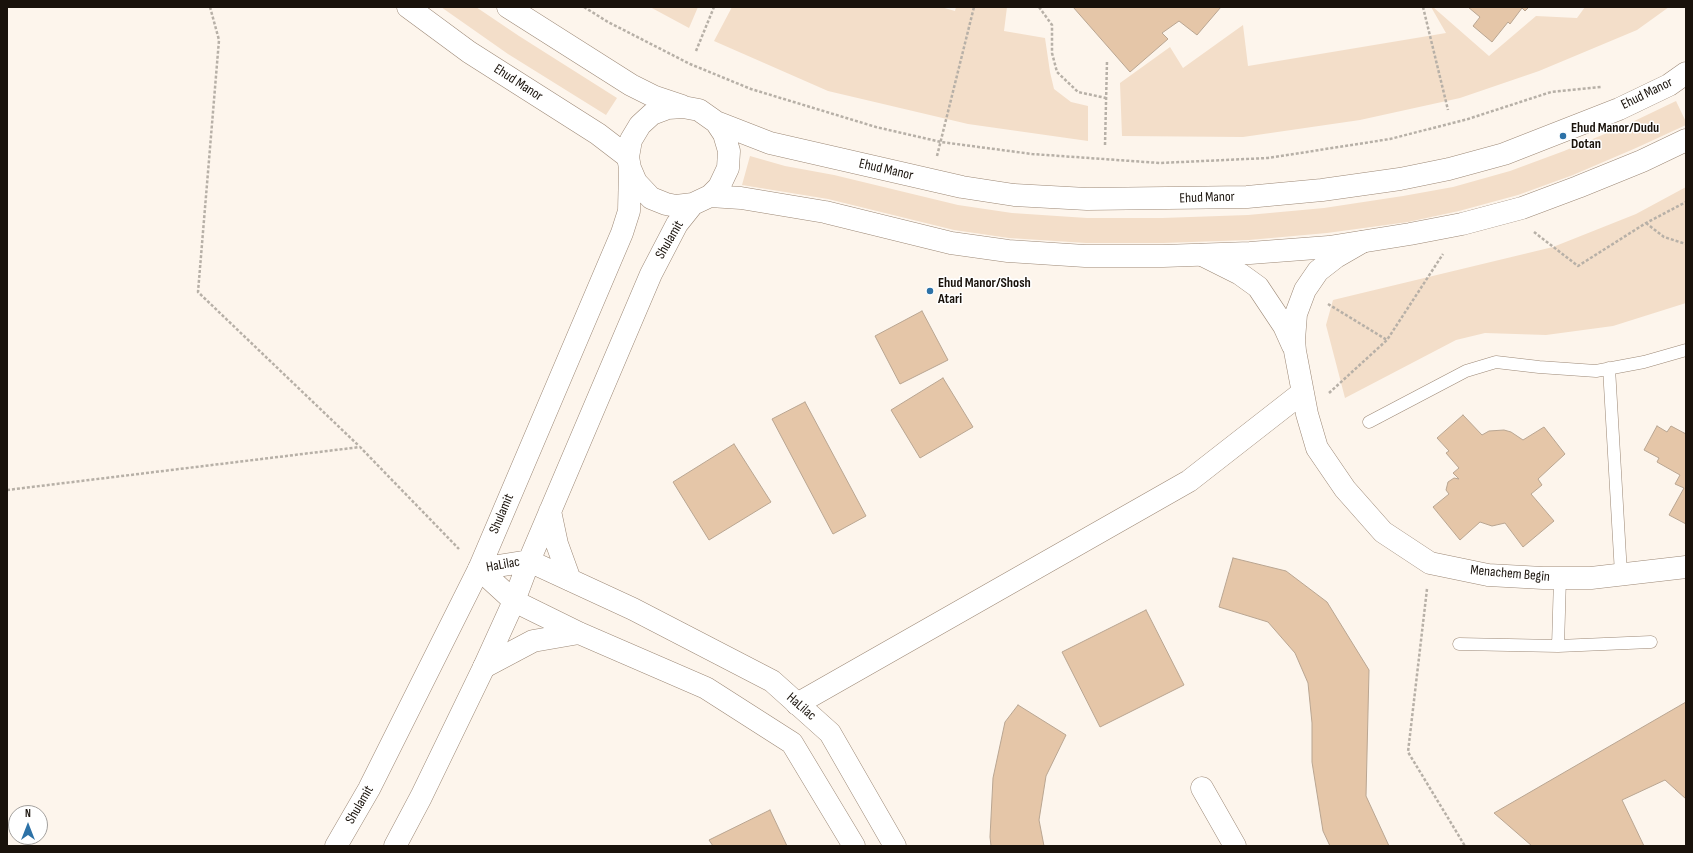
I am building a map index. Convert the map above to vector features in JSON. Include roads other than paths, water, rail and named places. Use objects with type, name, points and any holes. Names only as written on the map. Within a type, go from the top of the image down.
[{"type":"street","name":"Ehud Manor","points":[[408,7],[470,52],[598,134],[629,163]]},
{"type":"street","points":[[508,7],[631,85],[655,97],[683,107],[699,110],[716,122],[724,134],[729,151],[728,168],[719,187],[702,200]]},
{"type":"street","name":"Ehud Manor","points":[[716,122],[770,143],[962,187],[1014,194],[1087,199],[1247,197],[1338,188],[1414,176],[1449,169],[1504,154],[1619,109],[1669,85],[1686,73]]},
{"type":"street","points":[[683,107],[668,108],[652,114],[640,125],[631,140],[629,163],[636,182],[651,198],[666,204],[676,206],[702,200],[741,198],[825,212],[951,243],[1008,251],[1085,256],[1202,255],[1329,247],[1462,224],[1508,212],[1578,187],[1642,161],[1686,140]]},
{"type":"street","name":"Shulamit","points":[[336,846],[370,789],[479,569],[622,233],[629,211],[629,163]]},
{"type":"street","name":"Shulamit","points":[[395,846],[421,798],[514,601],[529,561],[651,274],[677,224],[702,200]]},
{"type":"street","name":"Menachem Begin","points":[[1362,242],[1336,257],[1318,271],[1305,290],[1296,314],[1294,340],[1307,414],[1317,448],[1345,489],[1384,532],[1430,563],[1488,575],[1591,578],[1686,567]]},
{"type":"street","name":"Menachem Begin","points":[[1202,255],[1240,274],[1258,287],[1284,326],[1295,351]]},
{"type":"street","points":[[797,704],[1189,481],[1303,392]]},
{"type":"street","points":[[550,511],[557,544],[570,580]]},
{"type":"street","name":"HaLilac","points":[[479,569],[529,561],[633,609],[772,681],[830,733],[895,846]]},
{"type":"street","name":"HaLilac","points":[[479,569],[514,601],[579,633],[706,688],[792,743],[854,846]]},
{"type":"street","points":[[484,667],[533,641],[579,633]]},
{"type":"street","points":[[1202,788],[1234,846]]},
{"type":"lane","points":[[1369,422],[1466,371],[1496,362],[1596,371],[1644,362],[1686,350]]},
{"type":"lane","points":[[1609,368],[1621,574]]},
{"type":"lane","points":[[1558,646],[1560,578]]},
{"type":"lane","points":[[1459,644],[1558,646],[1651,642]]},
{"type":"place","name":"Ehud Manor/Dudu Dotan","points":[[1563,136]]},
{"type":"place","name":"Ehud Manor/Shosh Atari","points":[[930,291]]}]
